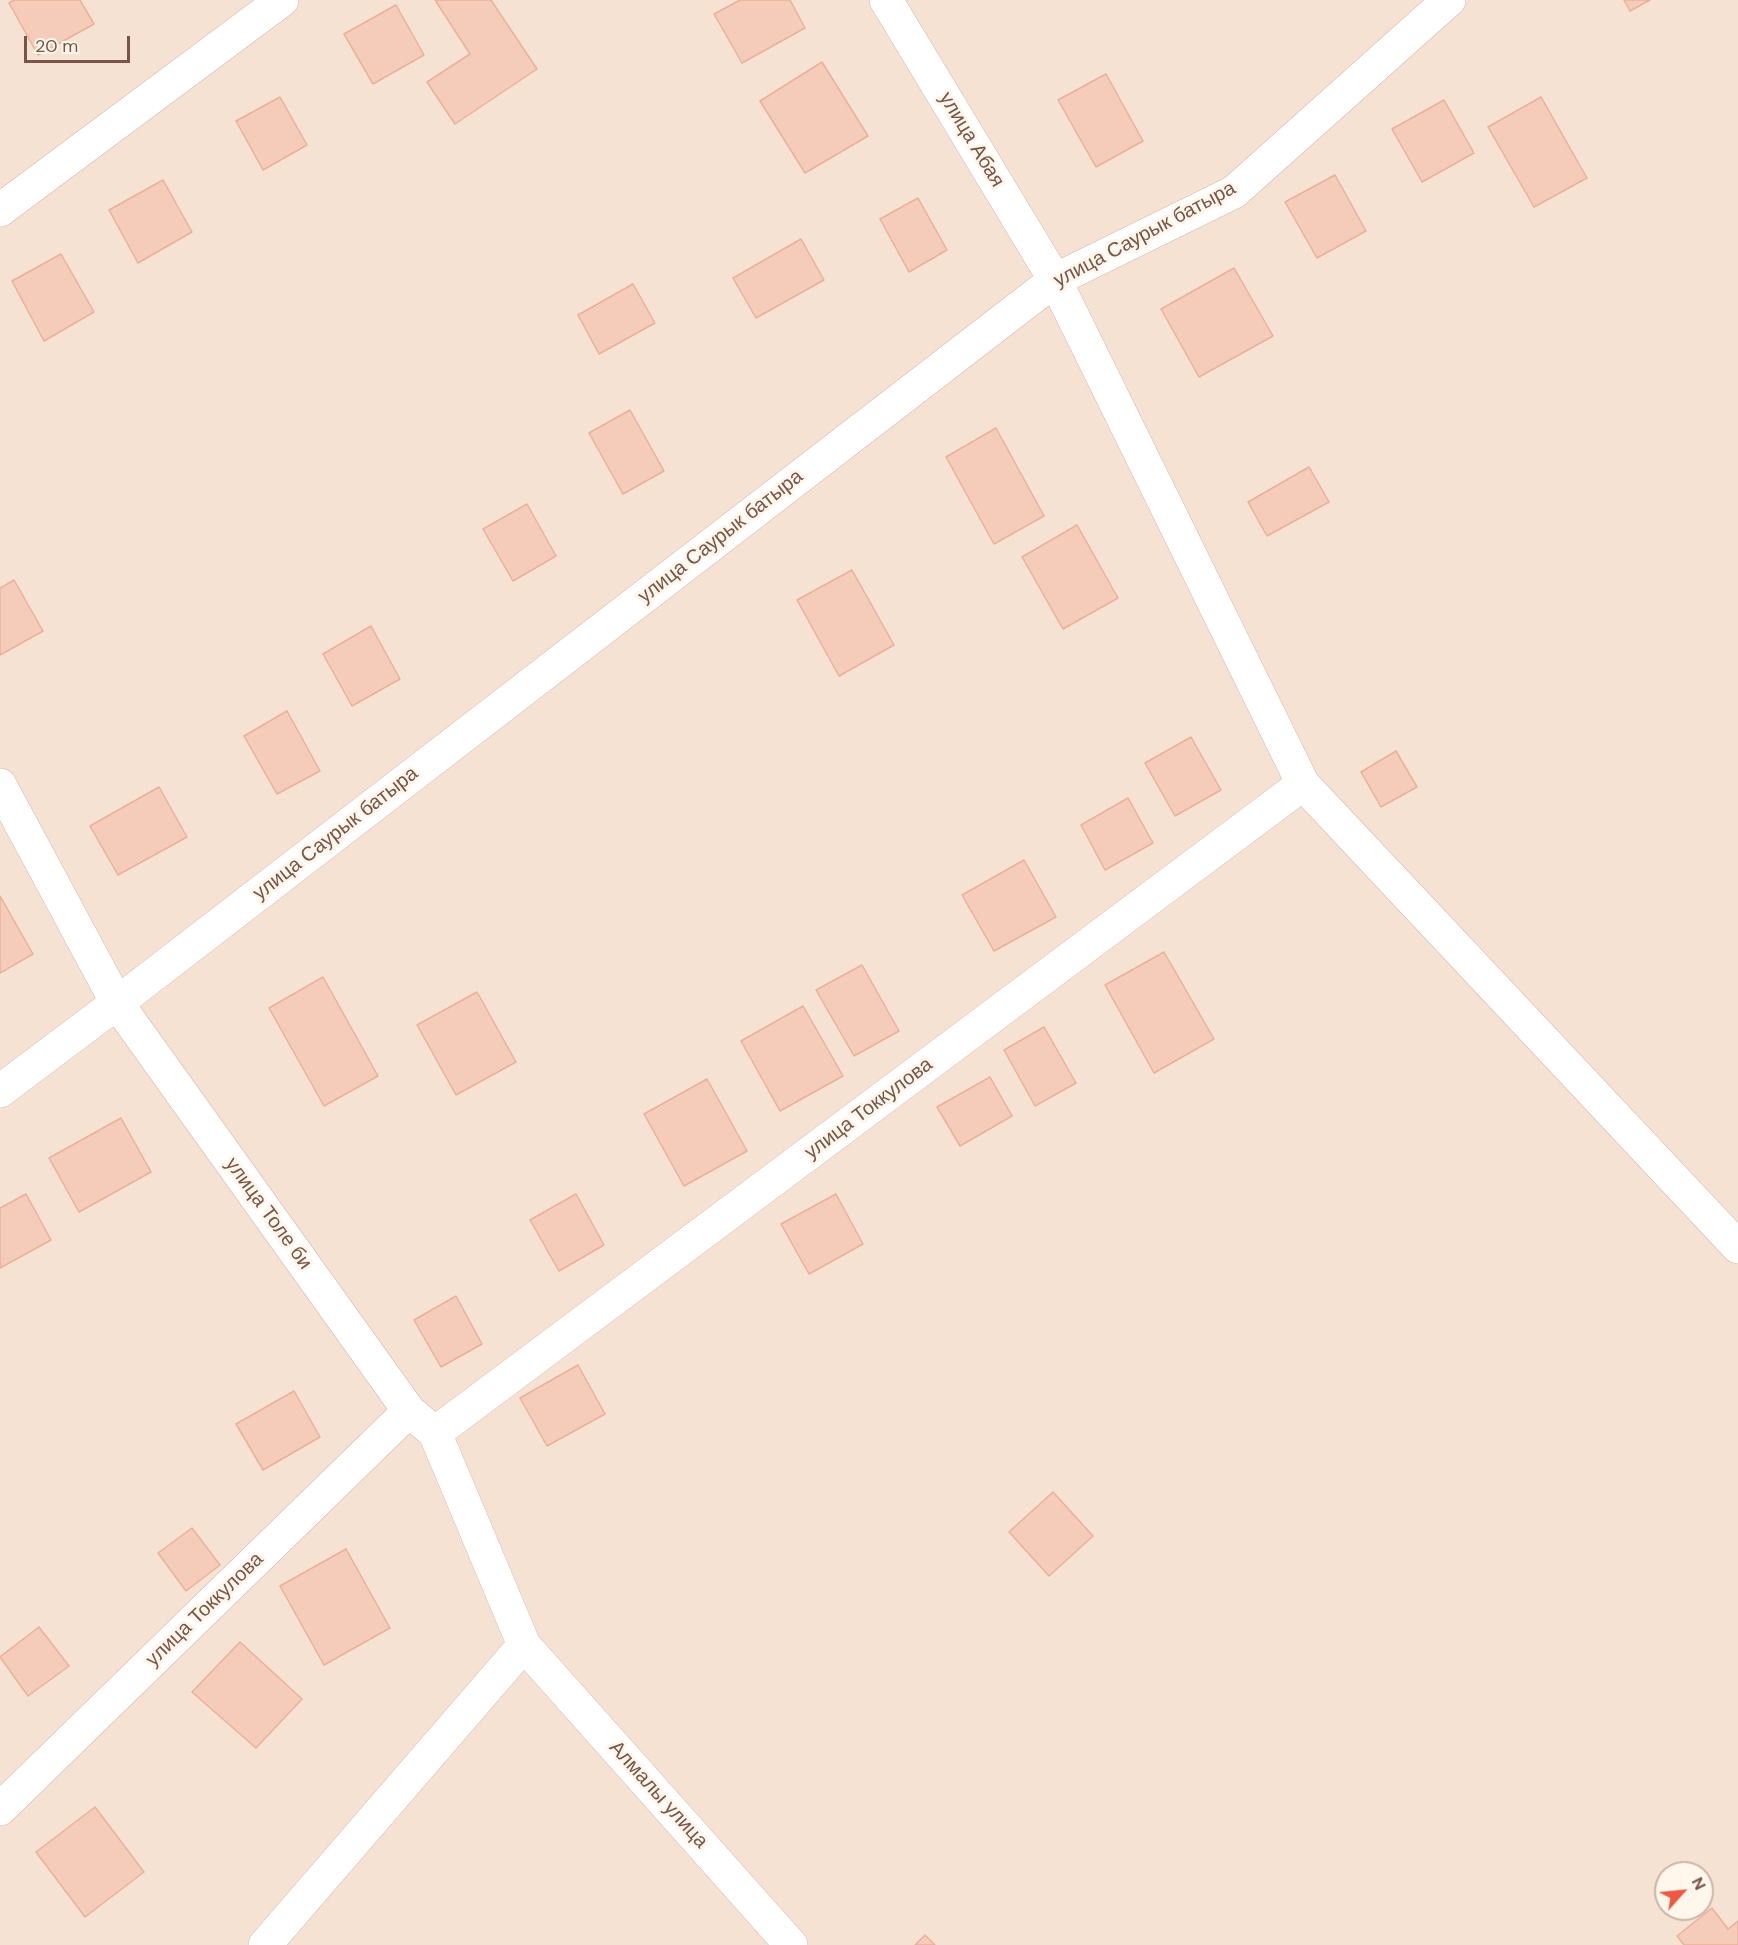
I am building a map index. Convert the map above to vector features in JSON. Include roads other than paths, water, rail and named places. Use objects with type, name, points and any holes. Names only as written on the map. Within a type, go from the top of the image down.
[{"type":"street","points":[[0,210],[282,0]]},
{"type":"street","name":"улица Абая","points":[[886,0],[1056,280],[1303,784],[1738,1247]]},
{"type":"street","name":"улица Саурык батыра","points":[[0,1091],[1056,280],[1234,192],[1449,0]]},
{"type":"street","name":"улица Токкулова","points":[[435,1433],[1303,784]]},
{"type":"street","name":"улица Толе би","points":[[0,785],[117,1003],[410,1411],[435,1433],[524,1645]]},
{"type":"street","name":"улица Токкулова","points":[[0,1809],[410,1411]]},
{"type":"street","points":[[265,1945],[524,1645]]},
{"type":"street","name":"Алмалы улица","points":[[524,1645],[791,1945]]}]
